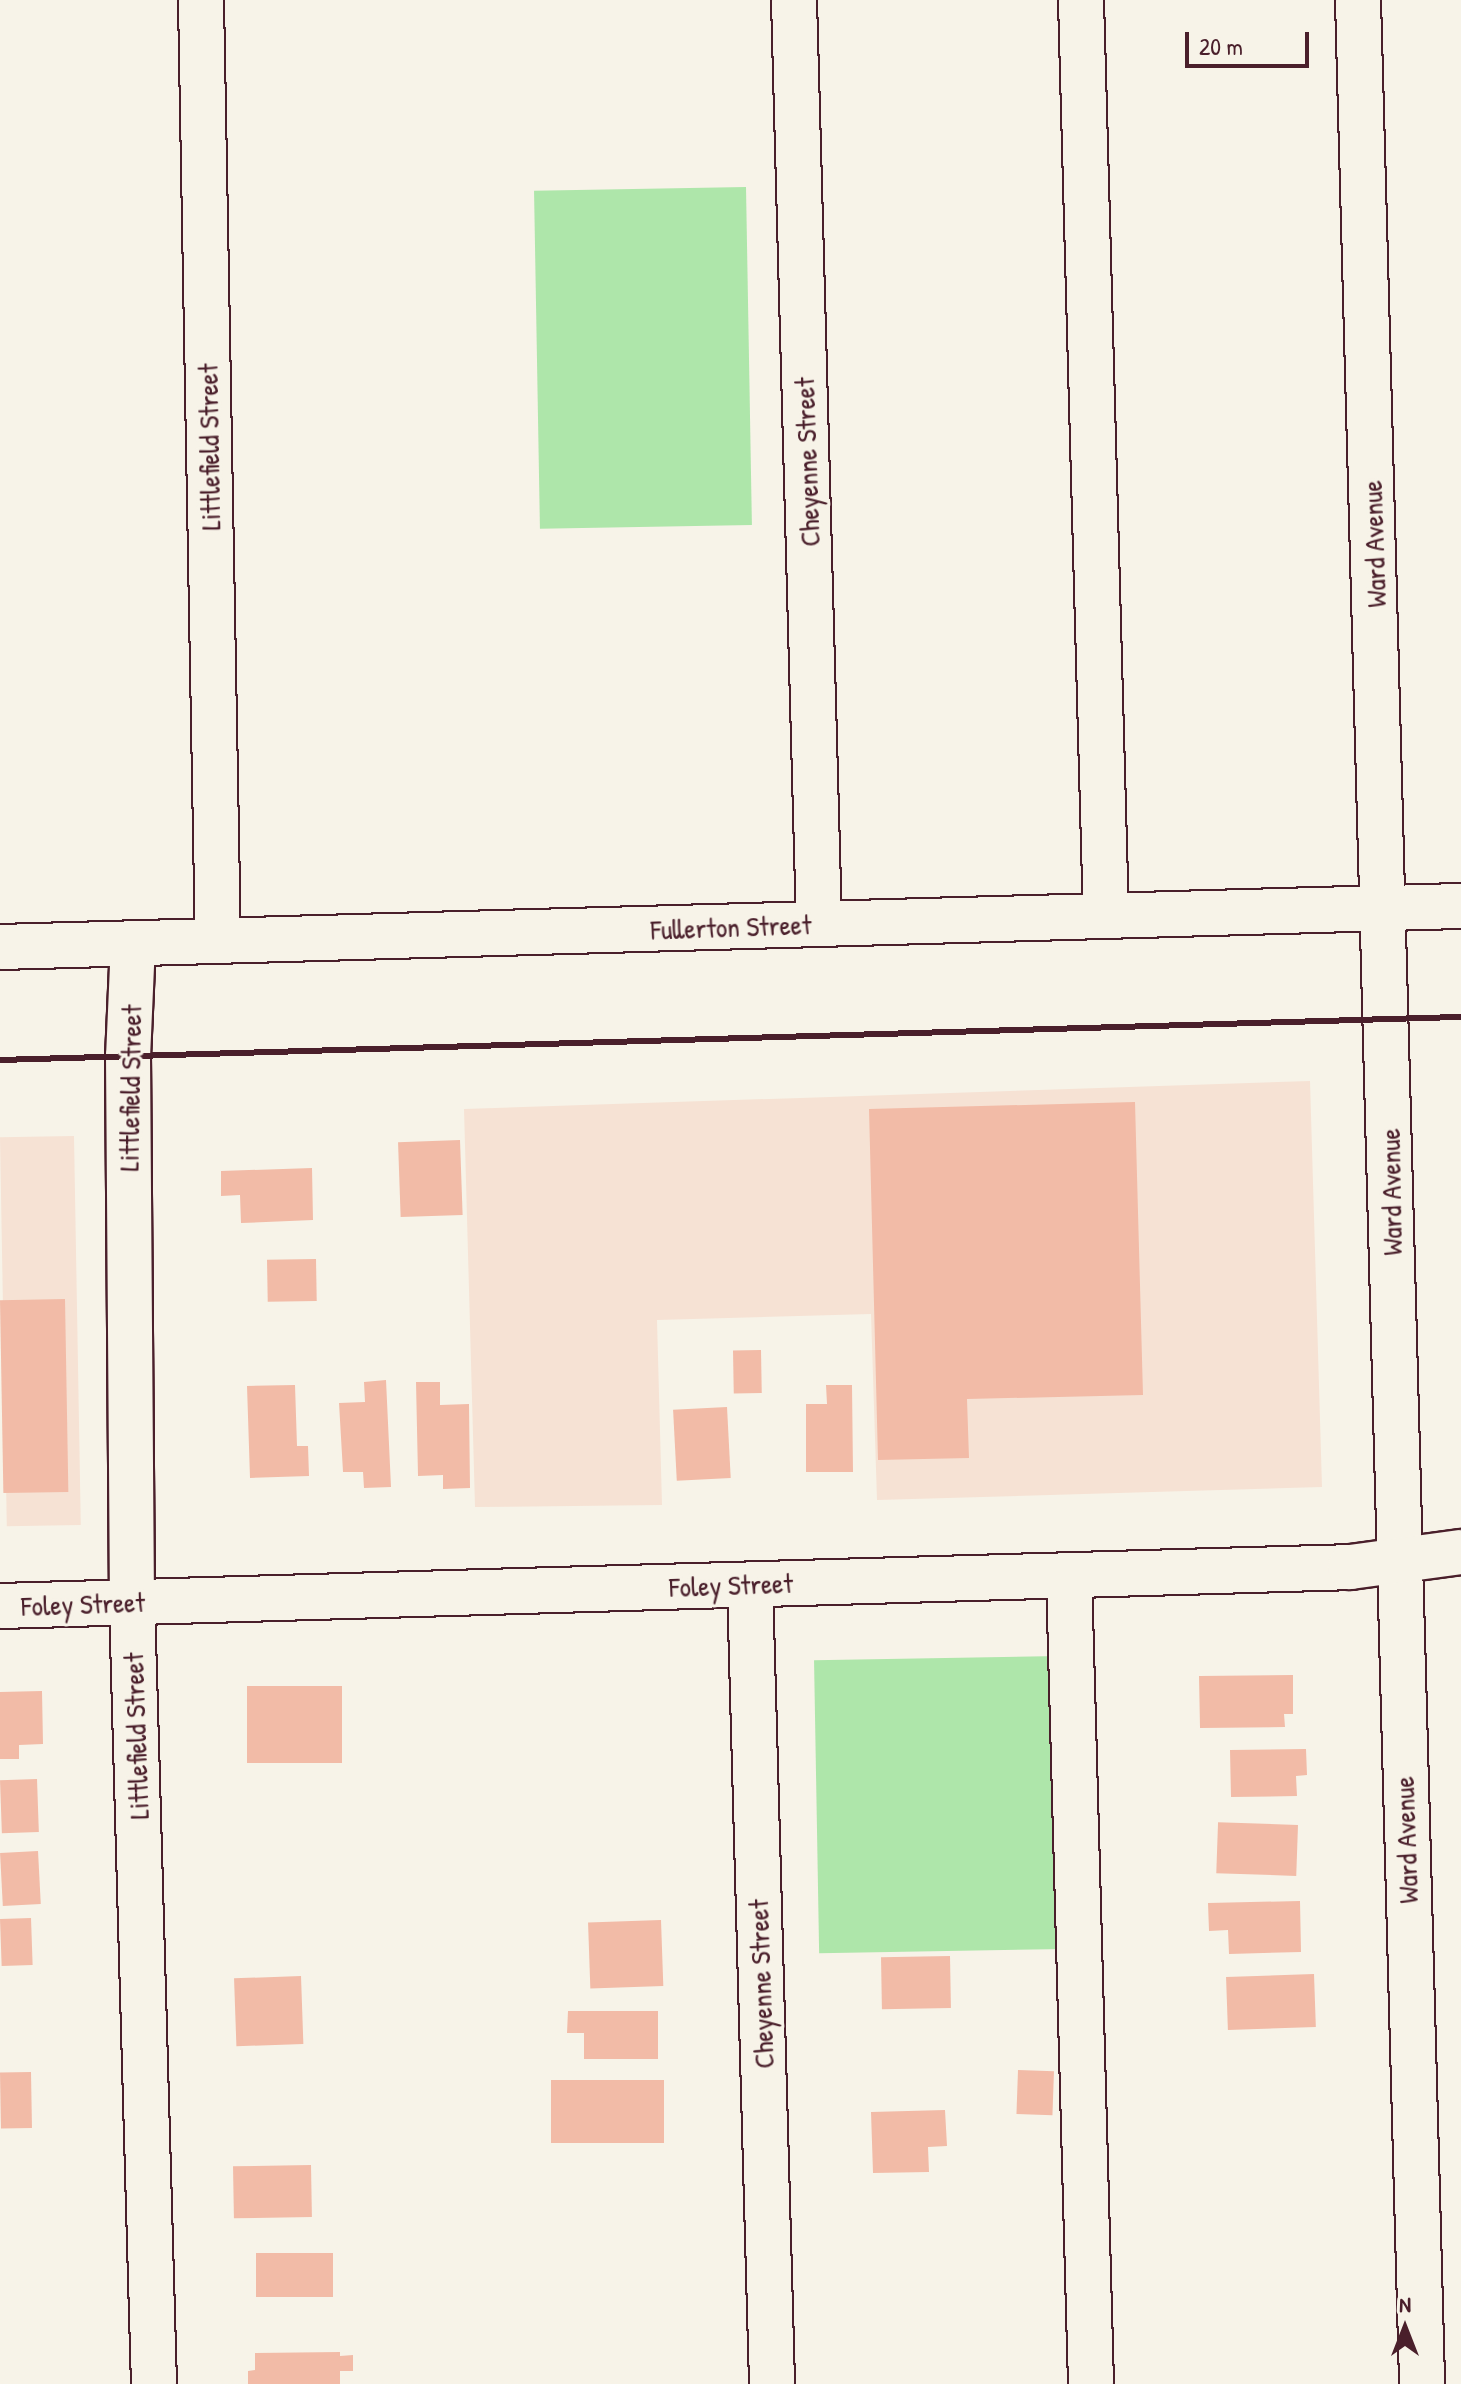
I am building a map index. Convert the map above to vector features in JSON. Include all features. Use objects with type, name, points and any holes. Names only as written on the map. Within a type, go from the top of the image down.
[{"type":"street","name":"Littlefield Street","points":[[201,0],[218,941]]},
{"type":"street","name":"Cheyenne Street","points":[[794,0],[819,924]]},
{"type":"street","points":[[1081,0],[1106,916]]},
{"type":"street","name":"Ward Avenue","points":[[1358,0],[1385,908],[1398,1560],[1422,2384]]},
{"type":"street","name":"Fullerton Street","points":[[0,947],[1461,906]]},
{"type":"street","name":"Littlefield Street","points":[[133,943],[128,1056],[132,1602],[154,2384]]},
{"type":"street","name":"Foley Street","points":[[0,1606],[1350,1567],[1461,1552]]},
{"type":"street","points":[[1069,1576],[1091,2384]]},
{"type":"street","name":"Cheyenne Street","points":[[750,1585],[772,2384]]},
{"type":"shaded area","points":[[1310,1081],[1322,1487],[877,1500],[871,1314],[657,1320],[662,1505],[475,1507],[464,1109]]},
{"type":"shaded area","points":[[74,1136],[81,1525],[7,1526],[0,1137]]},
{"type":"green space","points":[[746,187],[752,525],[540,529],[534,191]]},
{"type":"green space","points":[[1060,1656],[1065,1949],[819,1953],[814,1660]]},
{"type":"building","points":[[1135,1102],[1143,1395],[967,1399],[969,1458],[878,1460],[869,1109]]},
{"type":"building","points":[[460,1140],[463,1215],[401,1217],[398,1142]]},
{"type":"building","points":[[312,1168],[313,1220],[241,1223],[240,1195],[221,1196],[221,1171]]},
{"type":"building","points":[[316,1259],[317,1301],[268,1302],[267,1260]]},
{"type":"building","points":[[65,1299],[68,1492],[3,1493],[0,1300]]},
{"type":"building","points":[[733,1350],[761,1350],[762,1393],[734,1393]]},
{"type":"building","points":[[386,1380],[391,1487],[364,1488],[363,1472],[343,1472],[339,1403],[365,1402],[364,1382]]},
{"type":"building","points":[[416,1382],[440,1382],[440,1405],[469,1404],[470,1488],[443,1489],[443,1475],[418,1476]]},
{"type":"building","points":[[295,1385],[297,1446],[308,1446],[309,1476],[250,1478],[247,1386]]},
{"type":"building","points":[[826,1385],[852,1385],[853,1472],[806,1472],[806,1404],[827,1404]]},
{"type":"building","points":[[727,1407],[731,1478],[677,1481],[673,1410]]},
{"type":"building","points":[[1293,1675],[1293,1714],[1284,1714],[1285,1727],[1200,1728],[1199,1676]]},
{"type":"building","points":[[247,1686],[342,1686],[342,1763],[247,1763]]},
{"type":"building","points":[[42,1691],[43,1744],[19,1745],[19,1759],[0,1759],[0,1692]]},
{"type":"building","points":[[1306,1749],[1307,1775],[1296,1776],[1297,1796],[1231,1797],[1230,1750]]},
{"type":"building","points":[[37,1779],[39,1832],[2,1833],[0,1780]]},
{"type":"building","points":[[1218,1822],[1298,1825],[1296,1876],[1216,1873]]},
{"type":"building","points":[[38,1851],[41,1904],[3,1906],[0,1853]]},
{"type":"building","points":[[1300,1901],[1301,1952],[1229,1954],[1228,1930],[1209,1931],[1208,1903]]},
{"type":"building","points":[[31,1918],[33,1965],[2,1966],[0,1919]]},
{"type":"building","points":[[661,1920],[663,1986],[590,1989],[588,1923]]},
{"type":"building","points":[[950,1956],[951,2008],[882,2009],[881,1957]]},
{"type":"building","points":[[1314,1974],[1316,2027],[1228,2030],[1226,1977]]},
{"type":"building","points":[[301,1976],[303,2044],[236,2046],[234,1978]]},
{"type":"building","points":[[568,2011],[658,2011],[658,2059],[584,2059],[584,2033],[567,2033]]},
{"type":"building","points":[[1018,2070],[1054,2071],[1052,2115],[1016,2114]]},
{"type":"building","points":[[31,2072],[32,2128],[1,2129],[0,2073]]},
{"type":"building","points":[[551,2080],[664,2080],[664,2143],[551,2143]]},
{"type":"building","points":[[945,2110],[947,2146],[928,2147],[929,2172],[873,2173],[871,2112]]},
{"type":"building","points":[[311,2165],[312,2217],[234,2218],[233,2166]]},
{"type":"building","points":[[256,2253],[333,2253],[333,2297],[256,2297]]},
{"type":"building","points":[[340,2352],[340,2356],[353,2355],[353,2371],[340,2371],[340,2384],[248,2384],[248,2371],[255,2370],[255,2353]]},
{"type":"railway","points":[[0,1060],[1461,1017]]}]
